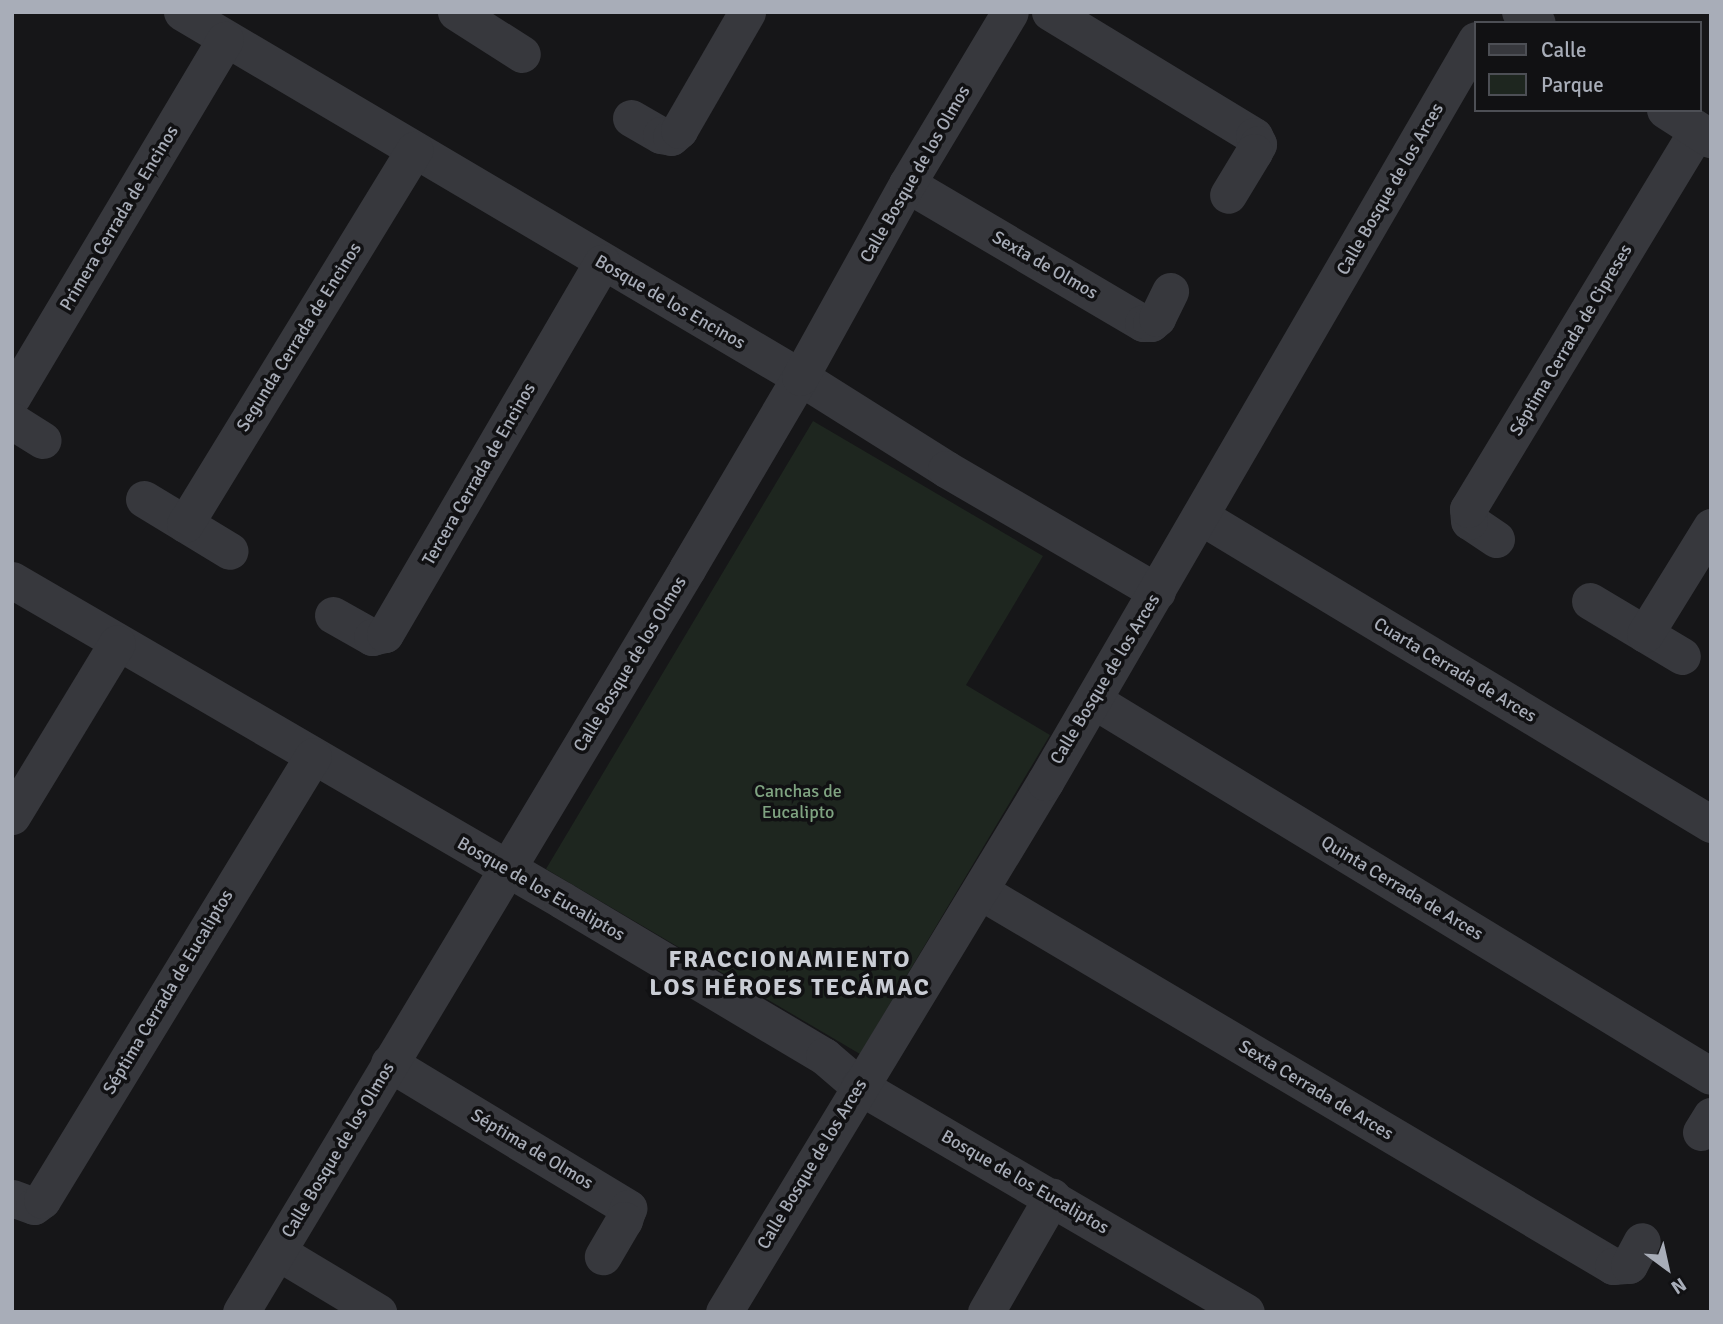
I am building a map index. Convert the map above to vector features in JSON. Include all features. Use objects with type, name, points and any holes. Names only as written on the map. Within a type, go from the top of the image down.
[{"type":"street","name":"Bosque de los Encinos","points":[[182,12],[602,263],[800,377],[946,470],[1157,592]]},
{"type":"street","points":[[631,118],[661,135],[671,137],[680,130],[747,12]]},
{"type":"street","name":"Calle Bosque de los Olmos","points":[[241,1312],[800,377],[907,184],[1010,12]]},
{"type":"street","points":[[1050,12],[1254,136],[1258,144],[1228,195]]},
{"type":"street","points":[[478,18],[522,54]]},
{"type":"street","name":"Primera Cerrada de Encinos","points":[[12,397],[225,40]]},
{"type":"street","name":"Calle Bosque de los Arces","points":[[724,1312],[980,891],[1157,592],[1474,43]]},
{"type":"street","name":"Séptima Cerrada de Cipreses","points":[[1496,540],[1469,521],[1468,509],[1691,127]]},
{"type":"street","name":"Segunda Cerrada de Encinos","points":[[185,524],[414,150]]},
{"type":"street","name":"Sexta de Olmos","points":[[907,184],[1143,323],[1151,323],[1157,318],[1170,291]]},
{"type":"street","name":"Tercera Cerrada de Encinos","points":[[332,615],[372,637],[385,634],[602,263]]},
{"type":"street","points":[[144,499],[230,551]]},
{"type":"street","name":"Cuarta Cerrada de Arces","points":[[1200,516],[1711,824]]},
{"type":"street","points":[[1645,634],[1711,527]]},
{"type":"street","name":"Bosque de los Eucaliptos","points":[[12,580],[824,1056],[859,1086],[1052,1197],[1240,1310]]},
{"type":"street","points":[[1590,601],[1682,656]]},
{"type":"street","points":[[12,816],[117,643]]},
{"type":"street","name":"Quinta Cerrada de Arces","points":[[1093,699],[1711,1076]]},
{"type":"street","name":"Séptima Cerrada de Eucaliptos","points":[[12,1198],[34,1206],[42,1199],[313,756]]},
{"type":"street","name":"Sexta Cerrada de Arces","points":[[980,891],[1613,1266],[1629,1265],[1642,1241]]},
{"type":"street","name":"Séptima de Olmos","points":[[389,1063],[628,1208],[625,1220],[603,1256]]},
{"type":"street","points":[[986,1312],[1052,1197]]},
{"type":"street","points":[[278,1252],[378,1312]]},
{"type":"green space","name":"Canchas de Eucalipto","points":[[813,421],[1043,556],[966,685],[1050,735],[860,1054],[546,869]]},
{"type":"district","name":"FRACCIONAMIENTO LOS HÉROES TECÁMAC","points":[[790,974]]}]
